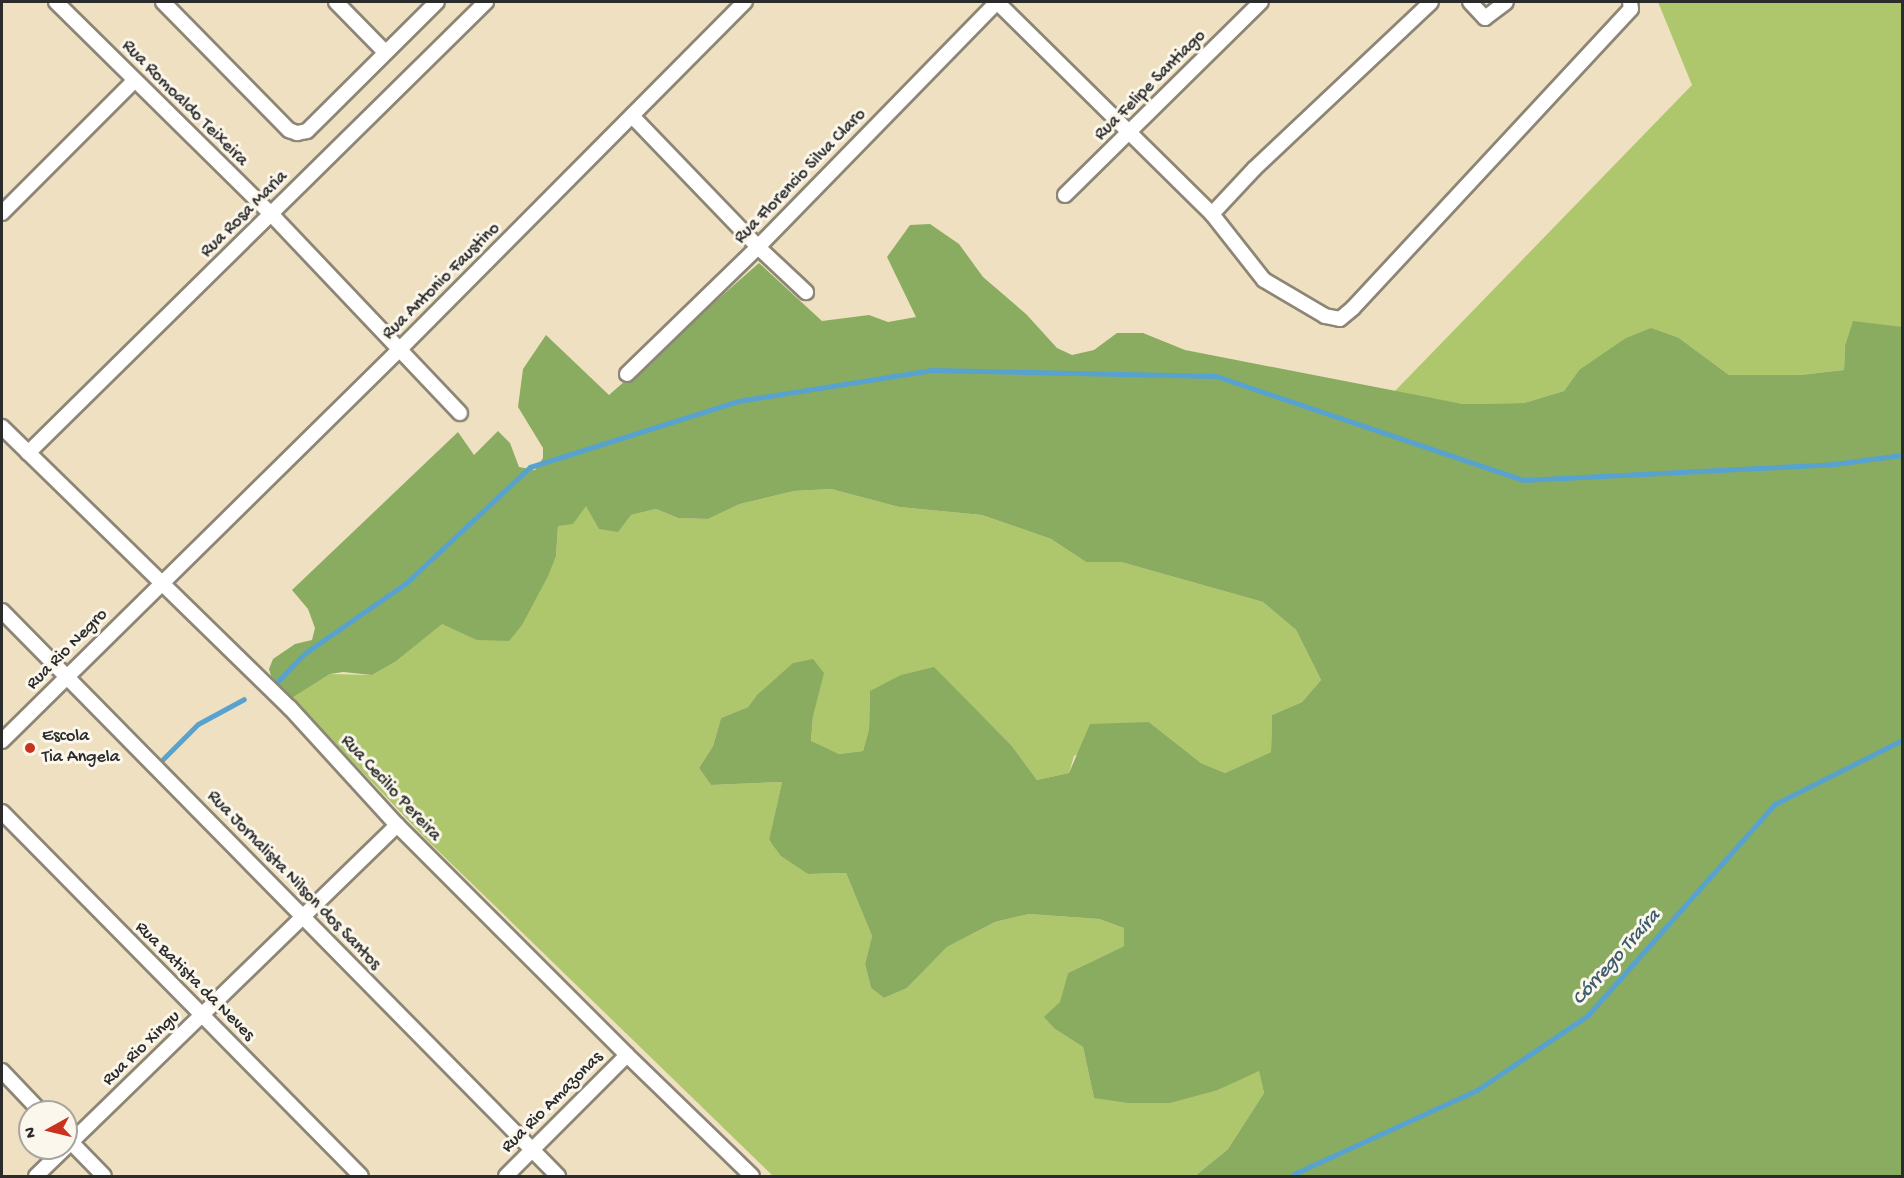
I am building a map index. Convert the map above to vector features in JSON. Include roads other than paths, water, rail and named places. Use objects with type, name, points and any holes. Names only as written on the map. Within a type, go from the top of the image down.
[{"type":"street","name":"Rua Romoaldo Teixeira","points":[[56,2],[272,215],[401,348],[460,413]]},
{"type":"street","points":[[163,2],[289,130],[297,133],[307,131],[436,2]]},
{"type":"street","points":[[336,2],[385,52]]},
{"type":"street","name":"Rua Rosa Maria","points":[[28,453],[486,2]]},
{"type":"street","name":"Rua Antonio Faustino","points":[[160,584],[401,348],[745,2]]},
{"type":"street","points":[[997,2],[1212,214],[1264,280],[1325,316],[1340,319],[1353,308],[1631,9],[1630,2]]},
{"type":"street","name":"Rua Florencio Silva Claro","points":[[627,374],[758,247],[997,2]]},
{"type":"street","name":"Rua Felipe Santiago","points":[[1065,195],[1261,2]]},
{"type":"street","points":[[1212,214],[1254,169],[1431,2]]},
{"type":"street","points":[[1470,2],[1485,18],[1506,2]]},
{"type":"street","points":[[2,213],[134,81]]},
{"type":"street","points":[[632,116],[758,247],[806,292]]},
{"type":"street","name":"Rua Cecilio Pereira","points":[[2,427],[160,584],[290,708],[398,825],[627,1055],[752,1176]]},
{"type":"street","name":"Rua Rio Negro","points":[[2,741],[160,584]]},
{"type":"street","name":"Rua Jornalista Nilson dos Santos","points":[[2,611],[558,1176]]},
{"type":"street","name":"Rua Batista da Neves","points":[[2,812],[362,1176]]},
{"type":"street","name":"Rua Rio Xingu","points":[[78,1134],[203,1016],[398,825]]},
{"type":"street","name":"Rua Rio Amazonas","points":[[506,1176],[627,1055]]},
{"type":"street","points":[[2,1071],[30,1100]]},
{"type":"street","points":[[78,1154],[104,1176]]},
{"type":"street","name":"Rua Rio Xingu","points":[[36,1176],[52,1160]]},
{"type":"waterway","points":[[276,683],[305,653],[406,583],[530,467],[738,401],[931,370],[1216,376],[1523,480],[1834,464],[1902,455]]},
{"type":"waterway","points":[[163,759],[198,724],[244,699]]},
{"type":"waterway","name":"Córrego Traíra","points":[[1292,1176],[1477,1090],[1588,1015],[1775,804],[1902,740]]},
{"type":"place","name":"Escola Tia Angela","points":[[30,748]]}]
